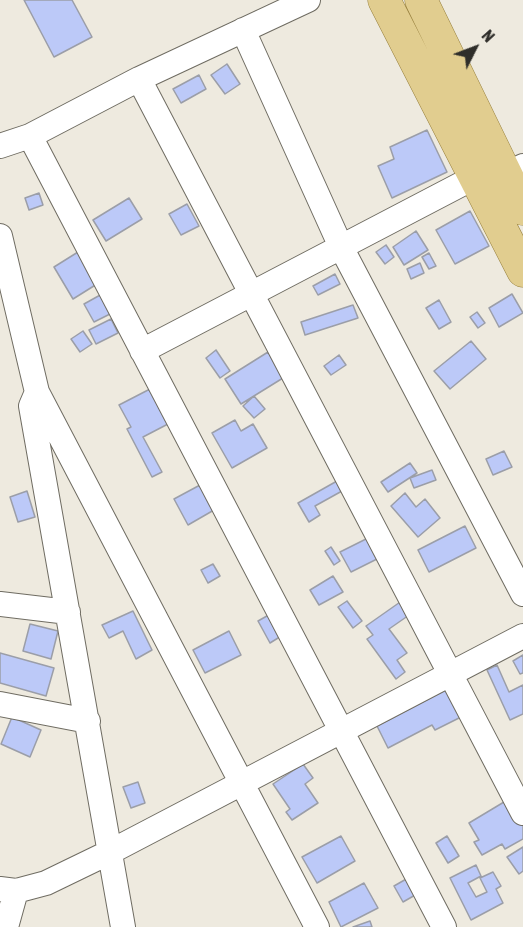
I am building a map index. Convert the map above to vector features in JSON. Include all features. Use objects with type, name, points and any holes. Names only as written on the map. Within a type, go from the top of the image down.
[{"type":"main road","points":[[384,0],[523,270]]},
{"type":"main road","points":[[421,0],[515,170],[523,209]]},
{"type":"street","points":[[0,146],[30,136],[139,79],[308,0]]},
{"type":"street","points":[[243,30],[341,247],[523,594]]},
{"type":"street","points":[[139,79],[523,813]]},
{"type":"street","points":[[30,136],[444,927]]},
{"type":"street","points":[[142,351],[475,177],[515,170]]},
{"type":"street","points":[[0,236],[37,392],[317,927]]},
{"type":"street","points":[[37,392],[31,406],[123,927]]},
{"type":"street","points":[[0,604],[68,612]]},
{"type":"street","points":[[6,927],[8,890],[46,883],[110,852],[523,636]]},
{"type":"street","points":[[0,704],[88,722]]},
{"type":"building","points":[[24,0],[72,0],[92,37],[54,57]]},
{"type":"building","points":[[227,64],[240,84],[225,94],[211,75]]},
{"type":"building","points":[[199,75],[206,89],[181,103],[173,89]]},
{"type":"building","points":[[427,130],[447,172],[392,198],[378,166],[394,159],[390,147]]},
{"type":"building","points":[[39,193],[43,205],[29,210],[25,198]]},
{"type":"building","points":[[129,198],[142,219],[106,241],[93,220]]},
{"type":"building","points":[[187,204],[199,226],[181,235],[169,214]]},
{"type":"building","points":[[470,211],[489,246],[455,264],[436,230]]},
{"type":"building","points":[[416,231],[428,250],[404,265],[393,247]]},
{"type":"building","points":[[386,245],[394,257],[385,264],[376,252]]},
{"type":"building","points":[[78,252],[97,284],[73,299],[54,267]]},
{"type":"building","points":[[429,253],[436,266],[429,269],[422,257]]},
{"type":"building","points":[[420,263],[424,273],[411,279],[407,269]]},
{"type":"building","points":[[335,274],[340,284],[318,295],[313,286]]},
{"type":"building","points":[[102,294],[112,313],[94,322],[84,304]]},
{"type":"building","points":[[512,294],[523,313],[499,327],[489,308]]},
{"type":"building","points":[[439,300],[451,322],[439,329],[426,308]]},
{"type":"building","points":[[353,305],[358,318],[305,335],[301,322]]},
{"type":"building","points":[[477,312],[485,323],[478,328],[470,317]]},
{"type":"building","points":[[111,319],[118,333],[96,344],[89,330]]},
{"type":"building","points":[[83,331],[92,344],[80,352],[71,339]]},
{"type":"building","points":[[471,341],[486,359],[450,389],[434,371]]},
{"type":"building","points":[[216,350],[230,371],[220,378],[206,358]]},
{"type":"building","points":[[268,352],[283,378],[241,404],[225,379]]},
{"type":"building","points":[[339,355],[346,365],[331,375],[324,366]]},
{"type":"building","points":[[150,389],[168,424],[143,437],[162,472],[152,477],[127,429],[131,427],[119,405]]},
{"type":"building","points":[[254,396],[265,409],[254,418],[243,406]]},
{"type":"building","points":[[235,420],[241,431],[253,424],[267,448],[232,468],[212,433]]},
{"type":"building","points":[[504,451],[512,467],[493,475],[486,459]]},
{"type":"building","points":[[410,463],[417,473],[388,492],[381,482]]},
{"type":"building","points":[[432,470],[436,480],[414,488],[410,478]]},
{"type":"building","points":[[337,481],[342,491],[315,506],[320,515],[309,522],[298,503]]},
{"type":"building","points":[[200,485],[214,510],[188,525],[174,499]]},
{"type":"building","points":[[27,491],[35,517],[18,522],[10,497]]},
{"type":"building","points":[[405,493],[416,507],[425,499],[440,518],[418,537],[391,506]]},
{"type":"building","points":[[465,526],[476,548],[429,572],[418,550]]},
{"type":"building","points":[[368,538],[379,558],[351,572],[340,552]]},
{"type":"building","points":[[331,547],[340,561],[334,565],[325,551]]},
{"type":"building","points":[[213,564],[220,576],[208,583],[201,570]]},
{"type":"building","points":[[333,576],[343,592],[319,605],[310,590]]},
{"type":"building","points":[[403,600],[412,613],[389,629],[407,653],[397,660],[405,672],[396,679],[367,639],[373,635],[366,626]]},
{"type":"building","points":[[347,601],[362,621],[353,628],[338,607]]},
{"type":"building","points":[[133,611],[152,650],[136,659],[123,631],[109,638],[102,625]]},
{"type":"building","points":[[274,612],[286,633],[270,643],[258,621]]},
{"type":"building","points":[[30,624],[58,631],[51,659],[23,651]]},
{"type":"building","points":[[229,631],[241,655],[205,673],[193,650]]},
{"type":"building","points":[[0,653],[54,668],[46,696],[0,683]]},
{"type":"building","points":[[523,655],[523,673],[520,674],[513,661]]},
{"type":"building","points":[[497,665],[509,692],[523,685],[523,714],[510,720],[487,670]]},
{"type":"building","points":[[449,688],[463,716],[435,730],[432,725],[388,748],[377,726]]},
{"type":"building","points":[[12,717],[41,730],[30,757],[1,744]]},
{"type":"building","points":[[303,764],[313,778],[305,784],[318,803],[292,820],[286,812],[290,809],[273,784]]},
{"type":"building","points":[[138,782],[145,803],[131,808],[123,787]]},
{"type":"building","points":[[509,799],[523,824],[523,839],[505,849],[502,844],[482,855],[474,842],[479,840],[469,823]]},
{"type":"building","points":[[341,836],[355,861],[317,883],[302,857]]},
{"type":"building","points":[[447,836],[459,856],[448,863],[436,843]]},
{"type":"building","points":[[523,847],[523,871],[519,874],[507,857]]},
{"type":"building","points":[[476,865],[481,876],[468,883],[476,897],[487,892],[480,878],[493,872],[501,886],[496,889],[503,903],[471,920],[450,878]]},
{"type":"building","points":[[415,874],[424,890],[403,902],[394,886]]},
{"type":"building","points":[[364,883],[378,908],[341,927],[329,902]]},
{"type":"building","points":[[370,921],[372,927],[353,927]]}]
